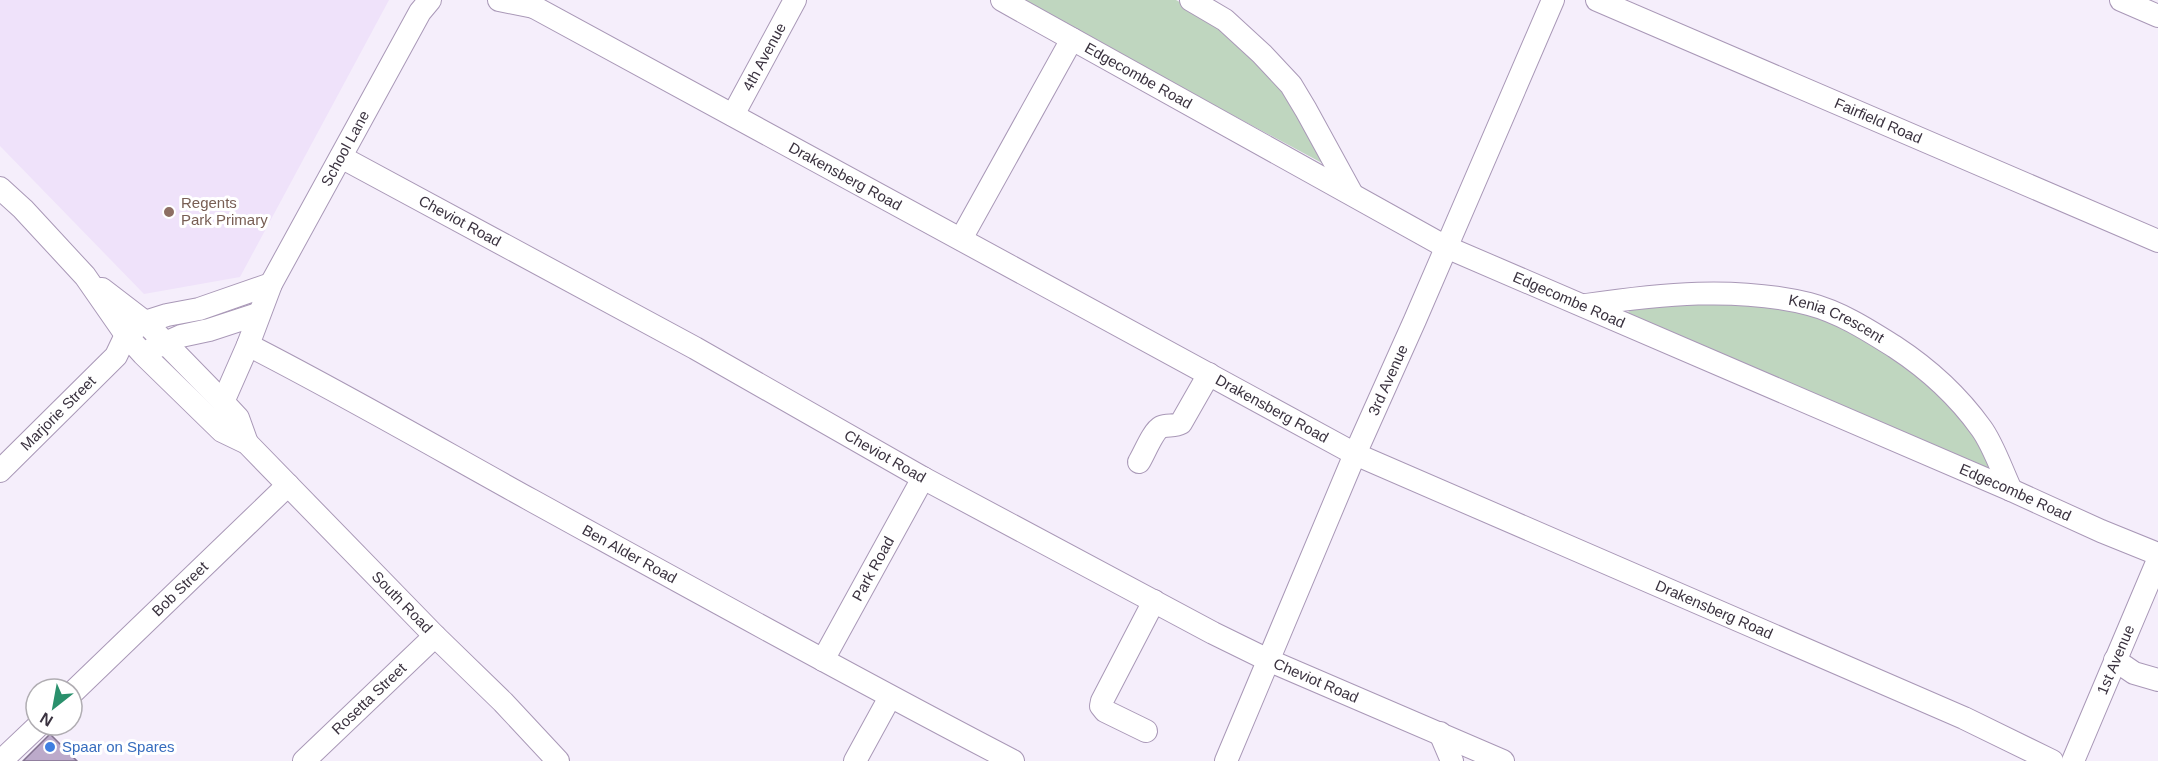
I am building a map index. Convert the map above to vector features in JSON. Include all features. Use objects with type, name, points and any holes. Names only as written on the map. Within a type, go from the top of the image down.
[{"type":"street","points":[[499,0],[528,4]]},
{"type":"street","name":"4th Avenue","points":[[733,114],[795,0]]},
{"type":"street","name":"Edgecombe Road","points":[[1002,0],[1446,247],[2158,554]]},
{"type":"street","points":[[1191,0],[1225,20],[1262,54],[1291,86],[1352,194]]},
{"type":"street","name":"3rd Avenue","points":[[1226,761],[1355,454],[1553,0]]},
{"type":"street","name":"Fairfield Road","points":[[1597,0],[2158,241]]},
{"type":"street","points":[[2121,0],[2158,16]]},
{"type":"street","name":"School Lane","points":[[224,402],[271,284],[424,4]]},
{"type":"street","name":"Drakensberg Road","points":[[528,4],[1355,454],[1964,718],[2052,761]]},
{"type":"street","points":[[961,239],[1072,39]]},
{"type":"street","name":"Cheviot Road","points":[[341,157],[684,343],[923,478],[1213,633],[1268,660],[1503,761]]},
{"type":"street","name":"South Road","points":[[0,188],[86,276],[145,322],[224,402],[238,418],[247,443]]},
{"type":"street","name":"South Road","points":[[86,276],[126,335],[143,354],[222,431],[247,443],[435,636],[503,702],[558,761]]},
{"type":"street","points":[[126,335],[145,322],[199,309],[271,284]]},
{"type":"street","name":"Kenia Crescent","points":[[1586,306],[1647,296],[1693,294],[1761,296],[1810,304],[1849,319],[1923,366],[1963,407],[1983,429],[2010,490]]},
{"type":"street","points":[[116,356],[143,354],[164,342],[258,315]]},
{"type":"street","name":"Marjorie Street","points":[[0,471],[116,356],[126,335]]},
{"type":"street","name":"Ben Alder Road","points":[[248,345],[316,379],[890,697],[1013,761]]},
{"type":"street","points":[[1139,462],[1156,431],[1162,426],[1175,427],[1181,423],[1209,374]]},
{"type":"street","name":"Park Road","points":[[823,660],[923,478]]},
{"type":"street","name":"Bob Street","points":[[84,681],[288,485]]},
{"type":"street","name":"1st Avenue","points":[[2073,761],[2158,560]]},
{"type":"street","points":[[1146,731],[1105,711],[1101,706],[1102,700],[1154,601]]},
{"type":"street","name":"Rosetta Street","points":[[304,761],[435,636]]},
{"type":"street","points":[[2115,660],[2134,673],[2158,680]]},
{"type":"street","points":[[855,761],[890,697]]},
{"type":"street","points":[[1440,733],[1452,761]]},
{"type":"street","points":[[1,761],[26,737]]},
{"type":"shaded area","name":"Regents Park Primary","points":[[0,0],[389,0],[240,277],[144,294],[0,146]]},
{"type":"green space","points":[[1018,0],[1176,0],[1200,13],[1256,56],[1308,119],[1322,163]]},
{"type":"green space","points":[[1721,300],[1810,313],[1857,334],[1917,371],[1974,429],[1992,471],[1623,315],[1638,306]]},
{"type":"building","name":"Spaar on Spares","points":[[47,737],[53,737],[77,761],[23,761]]},
{"type":"place","name":"Regents Park Primary","points":[[169,212]]},
{"type":"place","name":"Spaar on Spares","points":[[50,747]]}]
